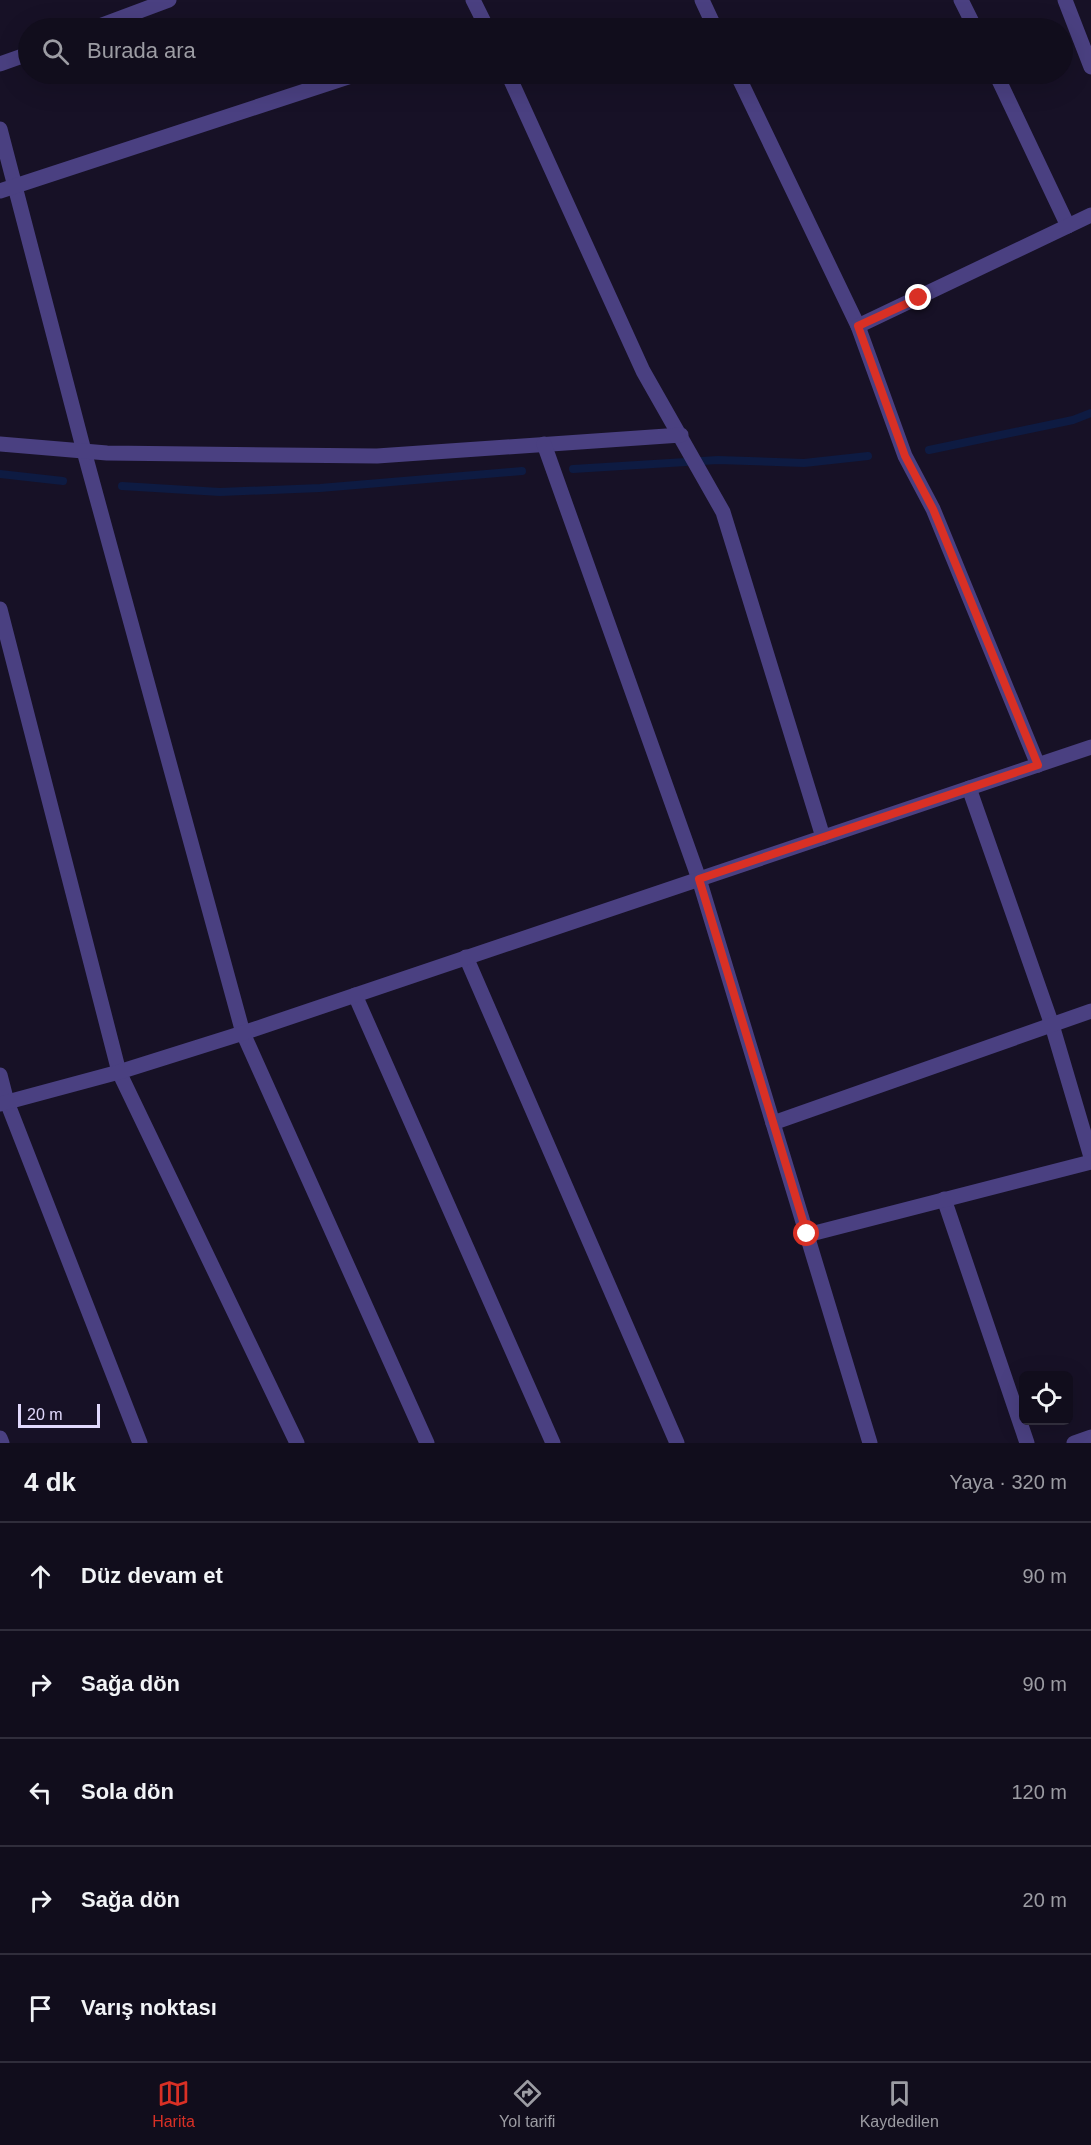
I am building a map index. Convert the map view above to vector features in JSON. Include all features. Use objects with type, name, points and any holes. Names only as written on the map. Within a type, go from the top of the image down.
[{"type":"street","points":[[121,18],[169,0]]},
{"type":"street","points":[[473,0],[482,18]]},
{"type":"street","points":[[702,0],[710,18]]},
{"type":"street","points":[[961,0],[970,18]]},
{"type":"street","points":[[1065,0],[1072,18]]},
{"type":"street","points":[[1073,21],[1091,68]]},
{"type":"street","points":[[0,64],[18,58]]},
{"type":"street","points":[[7,189],[327,84]]},
{"type":"street","points":[[513,84],[643,371],[723,512],[823,837]]},
{"type":"street","points":[[742,84],[858,326],[905,456],[933,509],[1038,765]]},
{"type":"street","points":[[1001,84],[1068,226]]},
{"type":"street","points":[[0,129],[7,189],[84,451],[243,1033],[427,1443]]},
{"type":"street","points":[[858,326],[1091,215]]},
{"type":"street","points":[[0,444],[84,451],[377,456],[681,435]]},
{"type":"street","points":[[544,444],[699,879],[870,1443]]},
{"type":"street","points":[[0,609],[119,1072],[297,1443]]},
{"type":"street","points":[[3,1103],[119,1072],[243,1033],[1091,747]]},
{"type":"street","points":[[807,1234],[1091,1160],[1052,1025],[969,788]]},
{"type":"street","points":[[466,957],[677,1443]]},
{"type":"street","points":[[355,995],[553,1443]]},
{"type":"street","points":[[773,1123],[1091,1011]]},
{"type":"street","points":[[0,1075],[3,1103],[140,1443]]},
{"type":"street","points":[[944,1199],[1027,1443]]},
{"type":"street","points":[[1074,1443],[1091,1437]]},
{"type":"street","points":[[0,1438],[2,1443]]},
{"type":"waterway","points":[[929,450],[1073,420],[1091,413]]},
{"type":"waterway","points":[[573,469],[718,460],[804,463],[868,456]]},
{"type":"waterway","points":[[122,486],[220,492],[320,488],[522,471]]},
{"type":"waterway","points":[[0,474],[63,481]]},
{"type":"route","points":[[807,1234],[699,879],[1038,765],[933,509],[905,456],[858,326],[919,298]]}]
